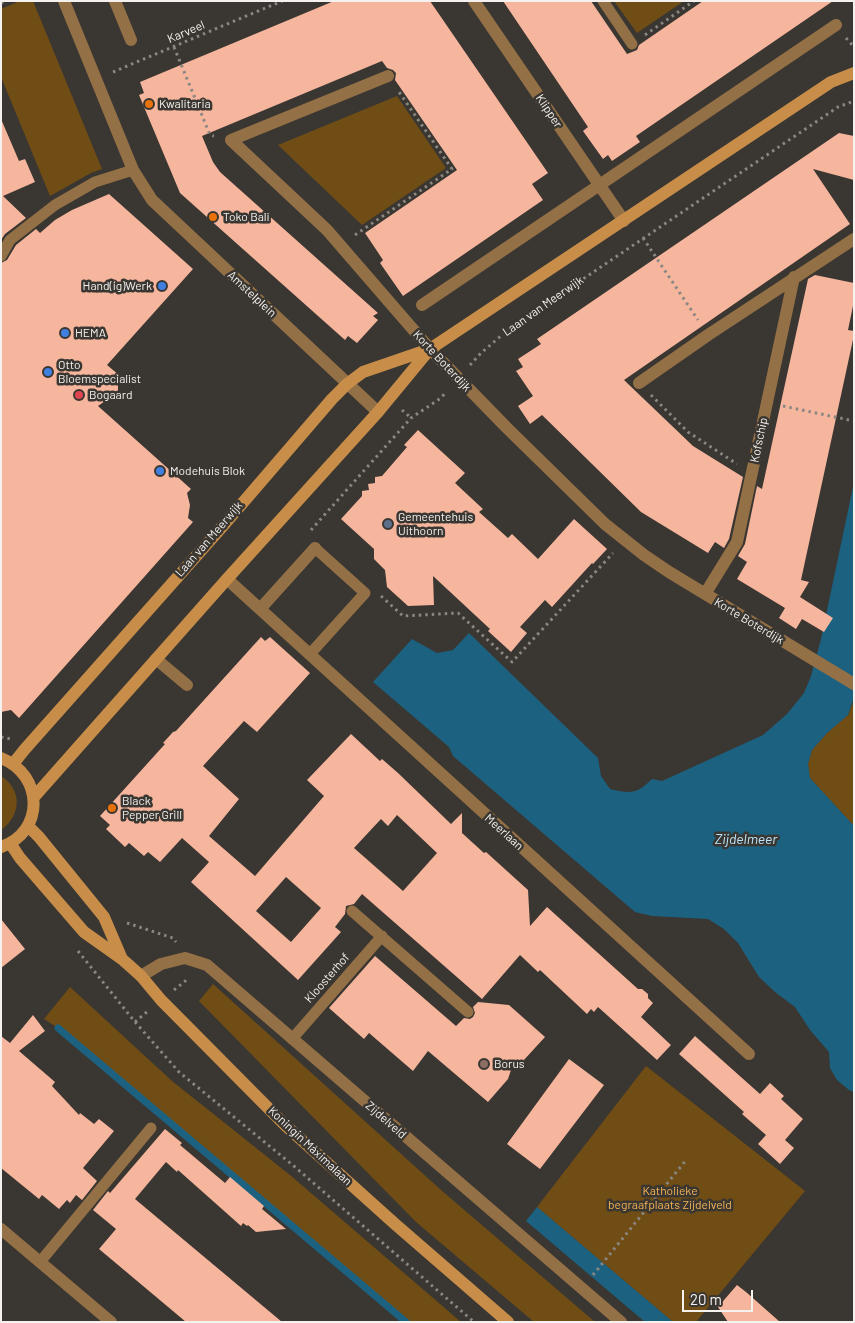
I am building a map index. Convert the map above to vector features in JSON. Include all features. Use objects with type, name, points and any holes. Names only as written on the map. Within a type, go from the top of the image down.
[{"type":"street","name":"Amstelplein","points":[[64,1],[133,170],[152,200],[378,412]]},
{"type":"street","points":[[115,1],[131,40]]},
{"type":"street","name":"Klipper","points":[[474,1],[624,221]]},
{"type":"street","points":[[422,304],[836,25]]},
{"type":"street","name":"Laan van Meerwijk","points":[[13,764],[332,399],[348,384],[364,372],[430,349],[832,82],[854,73]]},
{"type":"street","points":[[231,140],[388,76]]},
{"type":"street","name":"Korte Boterdijk","points":[[231,140],[327,230],[458,379],[604,524],[656,563],[854,684]]},
{"type":"street","points":[[639,383],[794,277],[854,239]]},
{"type":"street","name":"Kofschip","points":[[705,594],[737,542],[794,277]]},
{"type":"street","name":"Laan van Meerwijk","points":[[34,797],[378,412],[430,349]]},
{"type":"street","points":[[227,579],[260,609],[315,548]]},
{"type":"street","name":"Meerlaan","points":[[260,609],[749,1054]]},
{"type":"street","points":[[156,659],[187,685]]},
{"type":"street","points":[[1,758],[13,764],[24,774],[34,797],[32,816],[28,826],[20,836],[6,845]]},
{"type":"street","name":"Koningin Máximalaan","points":[[28,826],[39,836],[104,917],[122,959]]},
{"type":"street","name":"Koningin Máximalaan","points":[[6,845],[20,858],[84,932],[122,959],[141,976],[161,1000],[286,1126],[508,1322]]},
{"type":"street","name":"Zijdelveld","points":[[141,976],[161,964],[185,958],[206,965],[621,1322]]},
{"type":"street","points":[[1,1229],[111,1322]]},
{"type":"lane","points":[[603,1],[632,44]]},
{"type":"lane","points":[[1,256],[10,240],[55,205],[95,182],[133,170]]},
{"type":"lane","points":[[310,654],[365,593],[315,548]]},
{"type":"lane","points":[[352,911],[468,1012]]},
{"type":"lane","name":"Kloosterhof","points":[[292,1039],[382,936]]},
{"type":"lane","points":[[40,1262],[151,1128]]},
{"type":"path","name":"Karveel","points":[[96,79],[282,1]]},
{"type":"path","points":[[632,44],[694,1]]},
{"type":"path","points":[[174,47],[210,135],[231,140]]},
{"type":"path","points":[[340,245],[452,169],[388,76]]},
{"type":"path","name":"Laan van Meerwijk","points":[[307,533],[321,520],[410,418],[441,398],[481,353],[509,329],[838,107],[854,101]]},
{"type":"path","points":[[643,238],[708,335]]},
{"type":"path","points":[[639,383],[688,432],[752,474]]},
{"type":"path","points":[[767,402],[854,421]]},
{"type":"path","points":[[365,593],[370,586],[403,616],[458,613],[512,662],[625,540]]},
{"type":"path","name":"Koningin Máximalaan","points":[[125,1009],[179,1072],[295,1167],[474,1322]]},
{"type":"path","points":[[605,1261],[687,1160]]},
{"type":"green space","points":[[20,1],[33,1],[102,169],[91,173],[50,196],[1,77],[1,9]]},
{"type":"green space","points":[[614,1],[684,1],[637,33]]},
{"type":"green space","points":[[397,96],[446,168],[362,225],[278,145]]},
{"type":"green space","points":[[854,700],[854,826],[810,778],[808,764],[812,750],[827,733],[848,715]]},
{"type":"green space","points":[[1,776],[13,788],[17,803],[13,818],[1,830]]},
{"type":"green space","points":[[213,984],[441,1190],[595,1322],[534,1322],[416,1222],[199,1001]]},
{"type":"green space","points":[[70,987],[172,1081],[290,1175],[461,1322],[406,1322],[58,1028],[44,1019]]},
{"type":"green space","name":"Katholieke begraafplaats Zijdelveld","points":[[646,1066],[805,1191],[696,1322],[673,1322],[537,1207]]},
{"type":"water","name":"Zijdelmeer","points":[[854,482],[853,700],[848,715],[827,733],[812,750],[808,764],[810,778],[854,826],[854,1092],[837,1080],[830,1068],[829,1052],[810,1030],[795,1007],[759,977],[738,943],[724,929],[708,919],[652,916],[635,912],[453,756],[449,747],[373,682],[412,639],[437,653],[453,650],[469,633],[598,758],[601,776],[610,789],[633,792],[642,788],[652,779],[662,781],[763,735],[787,714],[804,693],[811,676],[821,639]]},
{"type":"water","points":[[537,1207],[673,1322],[645,1322],[526,1221]]},
{"type":"building","points":[[334,1],[430,1],[548,173],[532,184],[543,200],[403,296],[380,263],[383,260],[365,233],[457,170],[395,80],[396,73],[387,68],[382,61],[202,136],[213,162],[220,172],[378,313],[373,316],[378,320],[357,343],[348,336],[345,340],[180,193],[139,95],[144,93],[140,82]]},
{"type":"building","points":[[503,1],[591,1],[627,54],[637,50],[639,45],[703,1],[833,1],[636,136],[640,142],[612,161],[608,155],[603,159],[583,131],[588,127]]},
{"type":"building","points":[[1,119],[19,161],[25,159],[35,182],[3,196],[26,218],[5,234],[1,240]]},
{"type":"building","points":[[839,133],[854,136],[854,180],[813,169],[850,224],[624,380],[693,446],[743,477],[729,539],[724,548],[715,542],[708,553],[641,512],[542,415],[530,424],[518,406],[533,396],[516,371],[523,367],[518,359],[541,344],[537,339]]},
{"type":"building","points":[[109,194],[193,269],[107,365],[119,375],[116,378],[118,380],[118,392],[98,406],[191,489],[187,493],[190,505],[188,518],[193,522],[19,718],[11,710],[1,712],[1,263],[7,260],[16,245],[36,229],[40,233],[55,220],[72,210]]},
{"type":"building","points":[[815,275],[854,283],[854,301],[848,330],[854,331],[854,335],[801,580],[809,582],[800,597],[833,618],[824,632],[802,619],[796,629],[779,618],[785,608],[737,579],[747,562],[738,556],[745,544],[757,486],[762,489],[808,279]]},
{"type":"building","points":[[418,430],[465,473],[455,483],[483,509],[479,512],[508,538],[512,534],[538,559],[574,519],[607,549],[552,607],[545,600],[520,627],[527,633],[511,652],[488,631],[490,629],[433,576],[434,605],[408,606],[387,587],[385,570],[374,559],[374,549],[341,519],[362,496],[362,491],[369,490],[368,484],[375,483],[375,477],[382,476],[407,447],[404,445]]},
{"type":"building","points":[[261,637],[265,641],[270,637],[310,673],[257,732],[244,721],[203,766],[239,799],[209,836],[255,876],[324,796],[307,780],[351,734],[380,761],[382,759],[398,773],[451,824],[462,813],[462,833],[528,890],[530,926],[547,907],[638,989],[642,989],[648,994],[648,998],[653,1003],[641,1017],[671,1045],[657,1060],[598,1007],[594,1012],[591,1009],[587,1014],[540,970],[538,972],[520,955],[482,999],[362,894],[354,904],[346,906],[345,914],[335,927],[341,932],[298,980],[191,882],[209,862],[182,838],[160,862],[148,852],[144,856],[129,843],[125,847],[106,829],[110,825],[100,816],[165,744],[163,743]],"holes":[[[397,815],[437,853],[403,891],[354,848],[381,819],[388,826]],[[286,877],[321,908],[291,942],[256,911]]]},
{"type":"building","points":[[1,919],[25,949],[1,968]]},
{"type":"building","points":[[375,956],[456,1026],[464,1018],[470,1019],[473,1017],[475,1013],[473,1007],[478,1002],[509,1005],[545,1037],[523,1061],[512,1067],[508,1079],[488,1102],[428,1051],[413,1071],[369,1033],[364,1039],[329,1008]]},
{"type":"building","points":[[33,1015],[45,1031],[19,1051],[55,1082],[52,1086],[79,1115],[80,1113],[94,1124],[99,1119],[114,1131],[83,1168],[97,1181],[82,1200],[76,1195],[70,1203],[67,1200],[59,1209],[42,1195],[39,1199],[1,1168],[1,1036],[10,1043]]},
{"type":"building","points":[[695,1036],[760,1094],[770,1083],[784,1096],[781,1099],[803,1119],[785,1140],[794,1148],[780,1164],[758,1144],[766,1135],[742,1114],[744,1112],[679,1054]]},
{"type":"building","points":[[569,1059],[604,1085],[540,1169],[507,1144]]},
{"type":"building","points":[[165,1129],[182,1143],[180,1145],[225,1183],[230,1177],[264,1206],[262,1209],[286,1229],[256,1232],[243,1223],[241,1226],[178,1170],[177,1172],[166,1162],[135,1199],[282,1322],[186,1322],[99,1249],[116,1229],[93,1210]]},
{"type":"building","points":[[737,1285],[780,1322],[728,1322],[718,1307]]},
{"type":"waterway","points":[[58,1028],[406,1322]]},
{"type":"place","name":"Kwalitaria","points":[[149,104]]},
{"type":"place","name":"Toko Bali","points":[[213,217]]},
{"type":"place","name":"Hand(ig)Werk","points":[[162,286]]},
{"type":"place","name":"HEMA","points":[[65,333]]},
{"type":"place","name":"Otto Bloemspecialist","points":[[48,372]]},
{"type":"place","name":"Bogaard","points":[[79,395]]},
{"type":"place","name":"Modehuis Blok","points":[[160,471]]},
{"type":"place","name":"Gemeentehuis Uithoorn","points":[[388,524]]},
{"type":"place","name":"Black Pepper Grill","points":[[112,808]]},
{"type":"place","name":"Borus","points":[[484,1064]]}]
